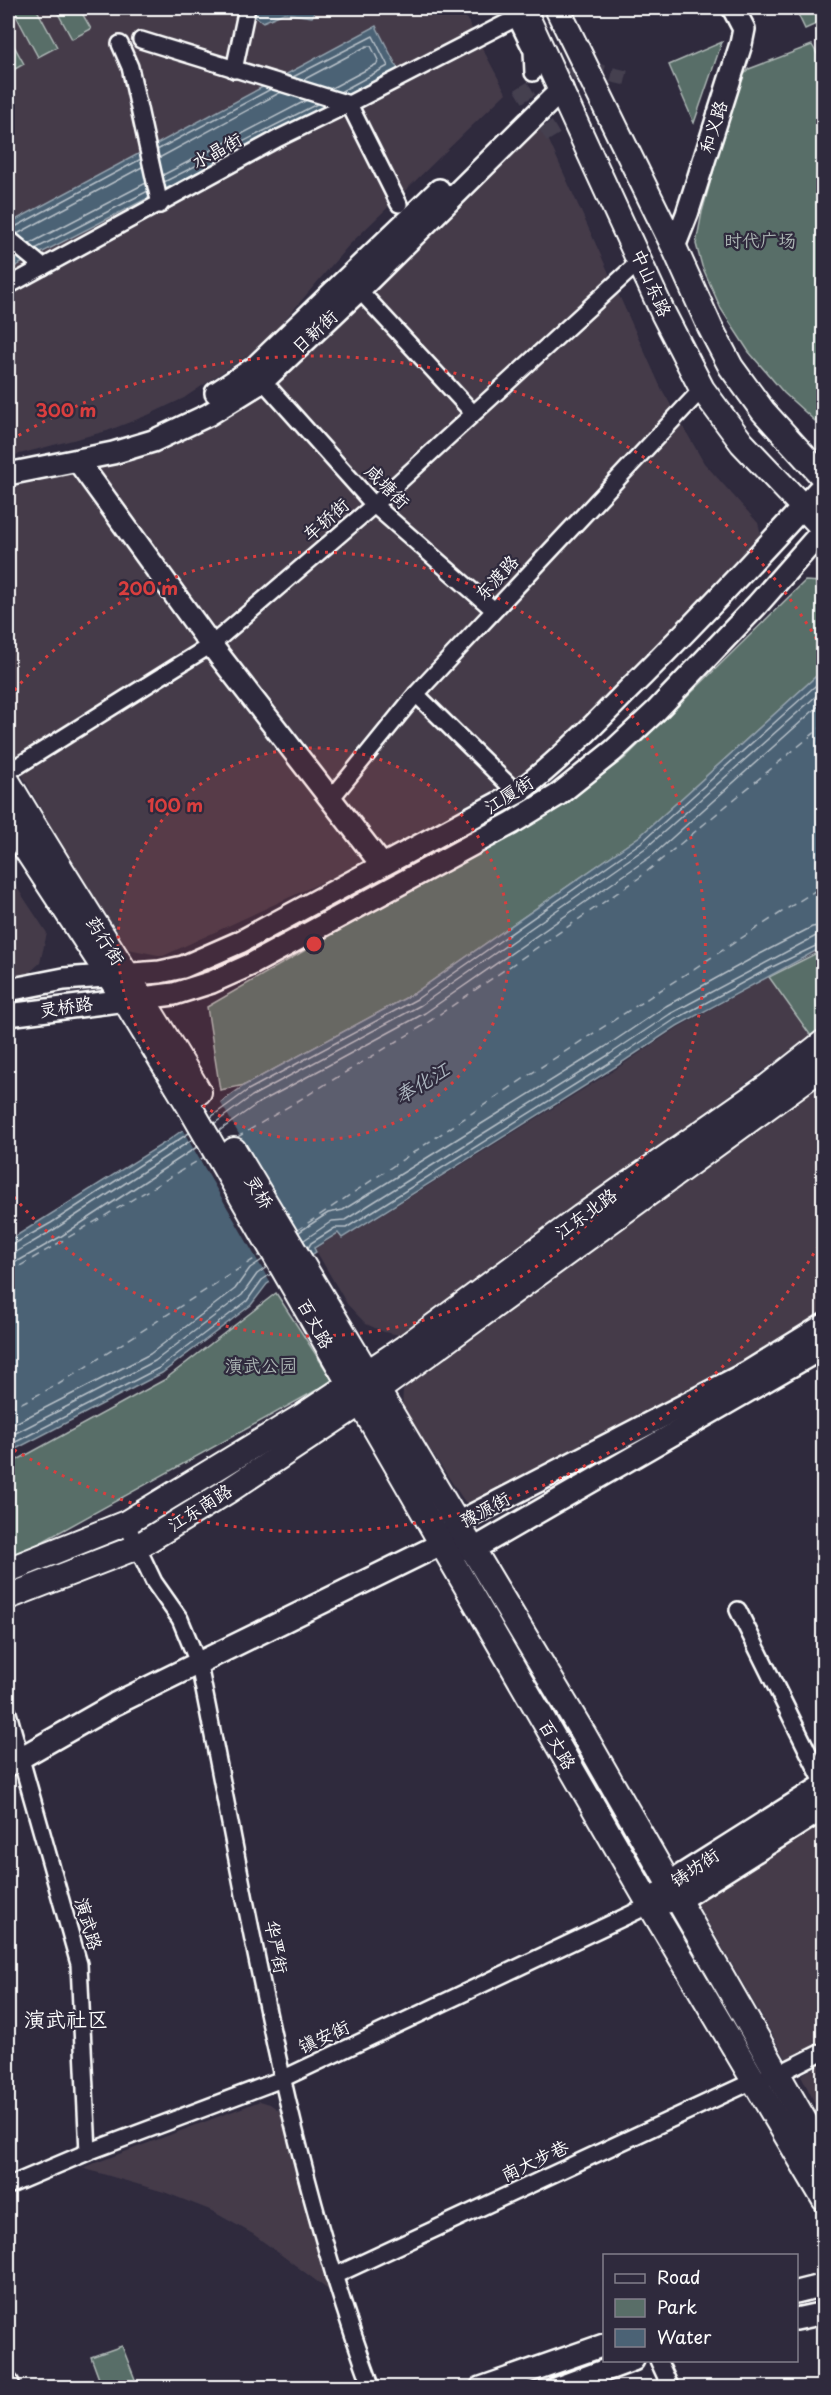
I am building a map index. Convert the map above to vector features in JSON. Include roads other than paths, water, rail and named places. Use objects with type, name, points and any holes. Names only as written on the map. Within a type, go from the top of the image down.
[{"type":"main road","name":"中山东路","points":[[557,8],[731,367],[763,411],[824,478]]},
{"type":"main road","name":"中山东路","points":[[516,11],[641,260],[676,341],[702,389],[742,443],[823,529]]},
{"type":"main road","name":"药行街","points":[[8,782],[90,918],[118,976]]},
{"type":"main road","name":"药行街","points":[[8,822],[133,998],[197,1104]]},
{"type":"main road","name":"江东北路","points":[[363,1389],[581,1217],[768,1086],[824,1042]]},
{"type":"main road","name":"江东北路","points":[[363,1389],[824,1066]]},
{"type":"main road","name":"灵桥","points":[[197,1104],[304,1286]]},
{"type":"main road","name":"百丈路","points":[[304,1286],[363,1389],[441,1544],[650,1905],[824,2199]]},
{"type":"main road","name":"百丈路","points":[[304,1286],[331,1353],[363,1389],[457,1523],[674,1892],[824,2155]]},
{"type":"main road","name":"江东南路","points":[[8,1570],[126,1523],[363,1389]]},
{"type":"main road","name":"江东南路","points":[[8,1598],[137,1546],[228,1491],[363,1389]]},
{"type":"street","points":[[234,70],[247,8]]},
{"type":"street","name":"和义路","points":[[674,247],[687,214],[727,82],[741,44],[744,29],[733,8]]},
{"type":"street","name":"水晶街","points":[[8,286],[38,263],[349,104],[516,11]]},
{"type":"street","points":[[141,40],[349,104],[399,204]]},
{"type":"street","points":[[120,44],[130,67],[159,200]]},
{"type":"street","name":"日新街","points":[[8,474],[130,449],[208,415],[263,381],[359,290],[550,80]]},
{"type":"street","name":"日新街","points":[[8,462],[122,438],[159,425],[200,404],[254,368],[550,80]]},
{"type":"street","points":[[8,238],[38,263]]},
{"type":"street","name":"车轿街","points":[[8,772],[211,645],[374,505],[641,260]]},
{"type":"street","points":[[359,290],[473,413]]},
{"type":"street","name":"咸塘街","points":[[263,381],[374,505],[494,610]]},
{"type":"street","name":"东渡路","points":[[330,800],[416,694],[702,389]]},
{"type":"street","points":[[78,460],[211,645],[382,865]]},
{"type":"street","name":"江厦街","points":[[118,976],[163,972],[240,942],[517,793],[555,764],[641,678],[731,586],[824,484]]},
{"type":"street","name":"江厦街","points":[[133,998],[192,989],[250,965],[502,828],[558,795],[613,751],[656,711],[757,605],[823,529]]},
{"type":"street","points":[[416,694],[517,793]]},
{"type":"street","name":"灵桥路","points":[[8,990],[64,979],[118,976]]},
{"type":"street","name":"灵桥路","points":[[8,1015],[133,998]]},
{"type":"street","name":"豫源街","points":[[824,1325],[748,1372],[457,1523],[441,1544],[472,1550],[824,1347]]},
{"type":"street","name":"华严街","points":[[126,1523],[154,1582],[180,1619],[199,1665],[282,2079],[334,2276],[372,2388]]},
{"type":"street","points":[[14,1762],[115,1704],[199,1665],[441,1544]]},
{"type":"street","points":[[738,1610],[824,1785]]},
{"type":"street","name":"演武路","points":[[8,1713],[14,1762],[79,1964],[88,2152]]},
{"type":"street","name":"铸坊街","points":[[674,1892],[824,1785]]},
{"type":"street","name":"铸坊街","points":[[650,1905],[824,1808]]},
{"type":"street","name":"镇安街","points":[[8,2186],[88,2152],[282,2079],[650,1905]]},
{"type":"street","name":"南大步巷","points":[[334,2276],[753,2081],[778,2074],[824,2050]]},
{"type":"street","points":[[798,2292],[824,2285]]},
{"type":"street","points":[[798,2319],[824,2313]]},
{"type":"street","points":[[481,2388],[603,2345]]},
{"type":"street","points":[[557,2388],[630,2362]]},
{"type":"street","points":[[658,2362],[671,2388]]},
{"type":"water","points":[[252,8],[317,8],[312,17],[284,13],[263,22],[253,15]]},
{"type":"water","points":[[376,26],[398,69],[8,270],[8,224]]},
{"type":"water","name":"奉化江","points":[[823,670],[823,947],[677,1026],[342,1238],[338,1233],[314,1248],[316,1252],[267,1284],[251,1305],[162,1373],[8,1453],[8,1241],[166,1142],[245,1085],[413,994],[640,836]]},
{"type":"tunnel","points":[[552,90],[580,67],[626,78]]},
{"type":"tunnel","points":[[521,86],[554,139]]},
{"type":"district","name":"演武社区","points":[[66,2020]]},
{"type":"park label","name":"时代广场","points":[[760,241]]},
{"type":"park label","name":"演武公园","points":[[261,1366]]}]
